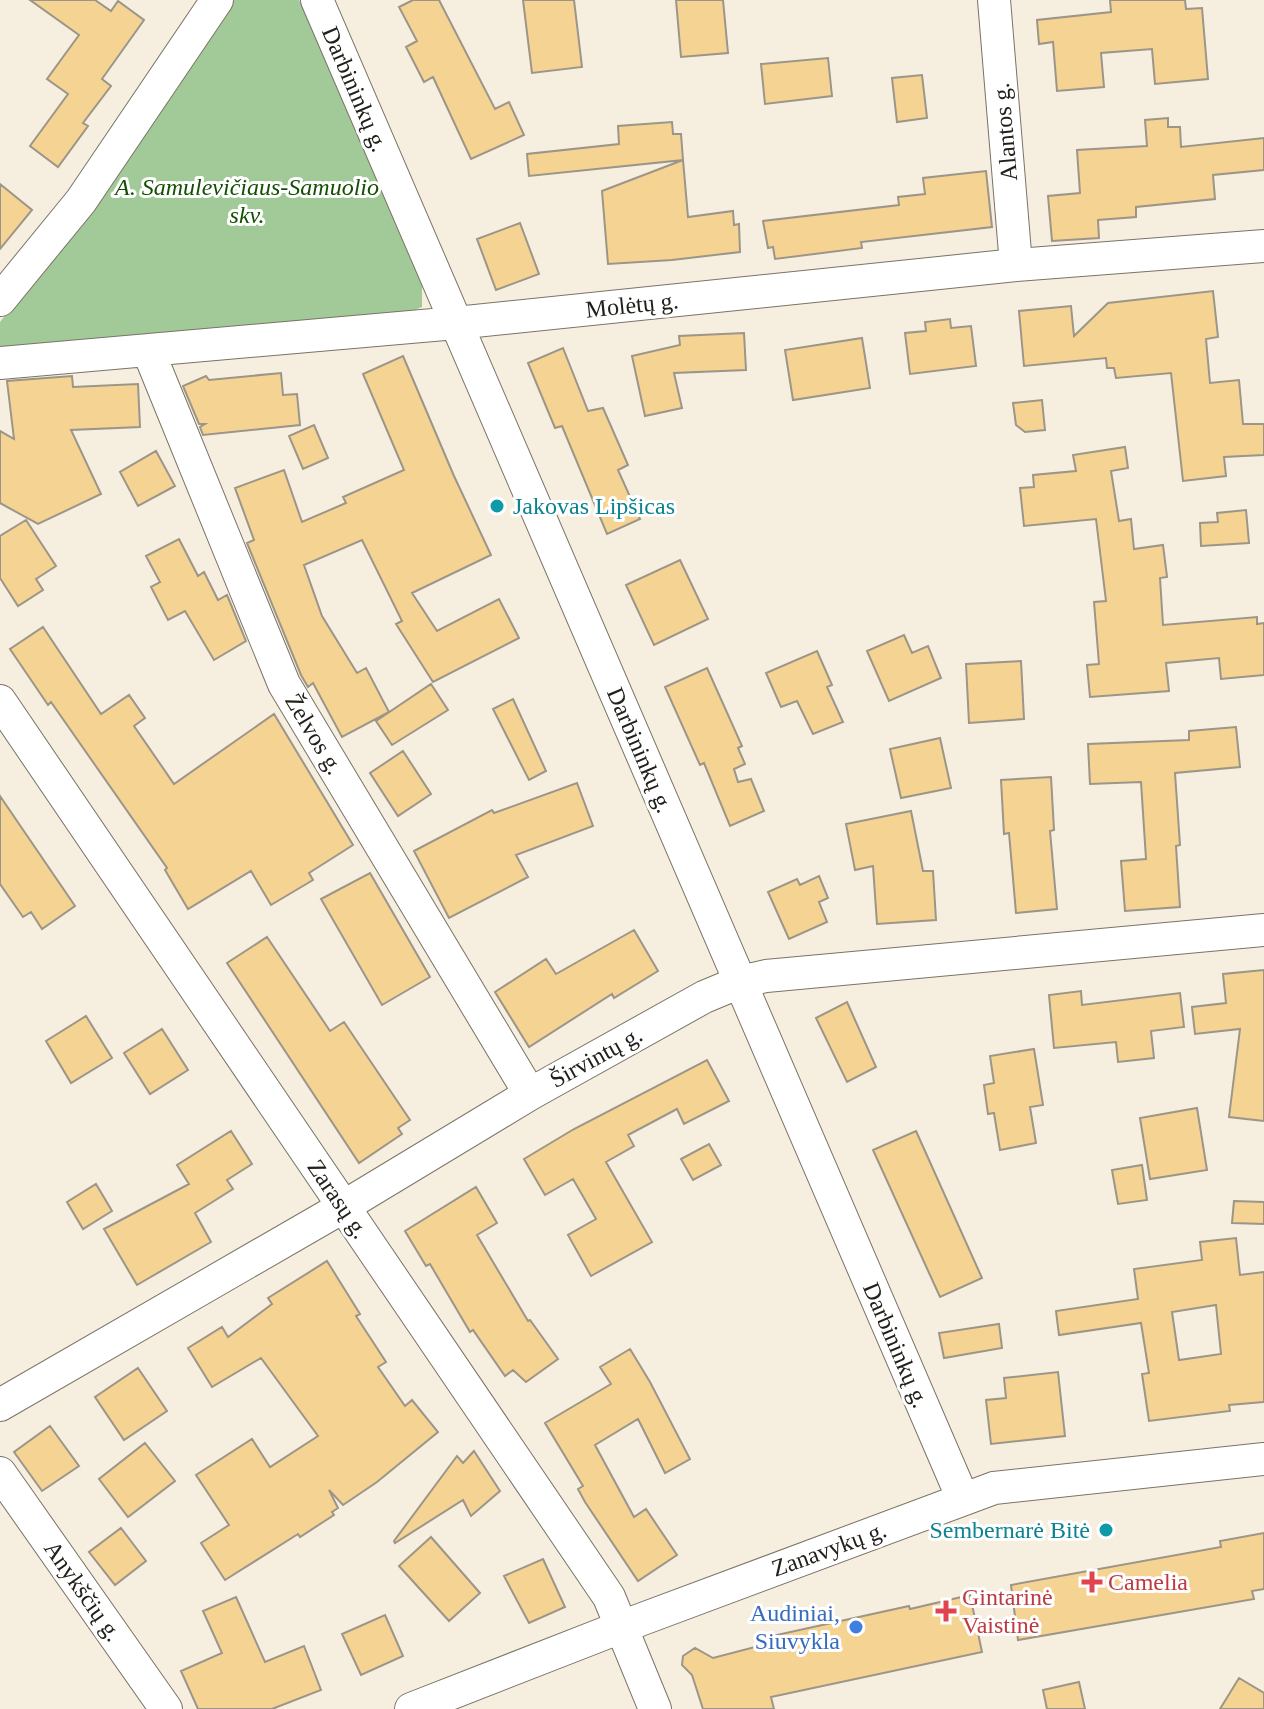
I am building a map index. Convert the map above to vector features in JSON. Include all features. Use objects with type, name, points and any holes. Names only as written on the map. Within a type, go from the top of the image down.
[{"type":"street","points":[[0,300],[81,201],[217,0]]},
{"type":"street","name":"Darbininkų g.","points":[[317,0],[963,1499]]},
{"type":"street","name":"Alantos g.","points":[[994,0],[1016,265]]},
{"type":"street","name":"Molėtų g.","points":[[0,363],[456,323],[1016,265],[1264,246]]},
{"type":"street","name":"Želvos g.","points":[[148,350],[284,684],[530,1094]]},
{"type":"street","name":"Zarasų g.","points":[[0,701],[609,1597],[655,1709]]},
{"type":"street","name":"Širvintų g.","points":[[0,1405],[343,1207],[530,1094],[704,997],[740,982],[780,975],[1264,930]]},
{"type":"street","name":"Zanavykų g.","points":[[411,1709],[994,1488],[1264,1459]]},
{"type":"street","name":"Anykščių g.","points":[[0,1473],[166,1709]]},
{"type":"green space","name":"A. Samulevičiaus-Samuolio skv.","points":[[228,0],[299,0],[301,3],[422,283],[422,307],[403,315],[0,351],[0,322],[108,180]]},
{"type":"building","points":[[30,0],[95,0],[111,11],[118,1],[144,20],[102,79],[111,86],[83,123],[88,126],[58,167],[30,146],[68,94],[47,79],[79,35]]},
{"type":"building","points":[[413,0],[439,0],[495,109],[509,102],[524,135],[471,159],[433,77],[424,82],[406,47],[417,41],[399,7]]},
{"type":"building","points":[[523,0],[574,0],[582,67],[532,73]]},
{"type":"building","points":[[676,0],[723,0],[728,53],[681,57]]},
{"type":"building","points":[[1110,0],[1185,0],[1186,9],[1202,8],[1208,79],[1155,84],[1152,49],[1101,53],[1104,87],[1057,91],[1053,42],[1039,44],[1037,20],[1111,12]]},
{"type":"building","points":[[828,58],[832,96],[765,104],[761,64]]},
{"type":"building","points":[[922,75],[927,118],[897,122],[892,78]]},
{"type":"building","points":[[1168,118],[1168,127],[1180,127],[1181,147],[1264,138],[1264,170],[1213,175],[1215,199],[1136,207],[1136,217],[1098,220],[1099,238],[1052,241],[1048,196],[1080,193],[1077,150],[1147,146],[1145,120]]},
{"type":"building","points":[[672,122],[673,134],[681,134],[683,160],[529,176],[527,154],[619,144],[618,126]]},
{"type":"building","points":[[683,160],[688,217],[733,211],[734,225],[739,224],[740,252],[608,264],[602,191]]},
{"type":"building","points":[[986,171],[992,227],[861,242],[862,248],[775,259],[773,247],[768,248],[763,221],[899,205],[898,197],[925,194],[923,178]]},
{"type":"building","points":[[0,184],[32,210],[0,249]]},
{"type":"building","points":[[520,223],[539,274],[496,290],[477,239]]},
{"type":"building","points":[[1213,291],[1218,337],[1206,339],[1210,383],[1239,380],[1243,424],[1264,424],[1264,455],[1224,457],[1226,476],[1183,481],[1171,373],[1116,378],[1114,368],[1107,368],[1106,358],[1024,366],[1019,311],[1071,306],[1074,336],[1108,303]]},
{"type":"building","points":[[950,319],[951,328],[971,326],[976,366],[910,374],[905,333],[926,331],[925,322]]},
{"type":"building","points":[[744,333],[746,370],[674,373],[682,408],[645,416],[632,356],[680,345],[679,336]]},
{"type":"building","points":[[862,338],[870,388],[793,400],[785,350]]},
{"type":"building","points":[[563,348],[588,411],[603,408],[628,465],[618,470],[640,519],[607,534],[562,426],[555,428],[528,363]]},
{"type":"building","points":[[403,356],[491,555],[412,593],[437,631],[499,599],[519,638],[433,682],[396,624],[402,621],[362,540],[304,565],[322,616],[357,673],[366,668],[389,712],[342,737],[313,683],[308,687],[301,675],[247,543],[254,540],[235,488],[284,470],[302,522],[346,503],[343,497],[404,470],[363,374]]},
{"type":"building","points":[[281,373],[283,395],[297,394],[300,425],[203,435],[200,427],[205,424],[199,424],[183,386],[206,376],[209,380]]},
{"type":"building","points":[[72,376],[73,387],[138,384],[140,427],[71,430],[101,494],[38,524],[0,503],[0,431],[14,439],[7,381]]},
{"type":"building","points":[[1042,400],[1045,430],[1025,432],[1016,425],[1013,403]]},
{"type":"building","points":[[314,425],[328,458],[303,469],[289,436]]},
{"type":"building","points":[[1125,447],[1128,468],[1111,471],[1119,521],[1131,519],[1134,549],[1163,545],[1167,577],[1160,578],[1163,625],[1257,617],[1257,624],[1264,623],[1264,675],[1221,679],[1219,658],[1166,663],[1169,691],[1090,697],[1087,665],[1099,664],[1094,602],[1106,601],[1096,519],[1024,526],[1020,488],[1034,487],[1033,475],[1076,471],[1073,455]]},
{"type":"building","points":[[156,451],[175,486],[138,506],[120,472]]},
{"type":"building","points":[[1246,510],[1249,543],[1201,546],[1200,523],[1218,522],[1217,513]]},
{"type":"building","points":[[26,520],[56,566],[36,579],[43,590],[18,606],[0,578],[0,536]]},
{"type":"building","points":[[179,539],[198,576],[204,572],[218,600],[227,595],[246,641],[214,660],[185,611],[168,620],[151,587],[160,582],[146,556]]},
{"type":"building","points":[[680,560],[708,619],[654,645],[626,585]]},
{"type":"building","points":[[43,627],[101,714],[129,695],[145,718],[134,726],[174,784],[274,714],[353,845],[309,873],[313,880],[271,905],[251,871],[188,909],[165,870],[167,868],[51,702],[48,705],[10,649]]},
{"type":"building","points":[[904,635],[912,653],[928,646],[941,678],[889,701],[867,651]]},
{"type":"building","points":[[817,651],[832,685],[827,687],[843,722],[813,734],[797,701],[781,707],[766,673]]},
{"type":"building","points":[[1021,661],[1024,719],[969,723],[966,664]]},
{"type":"building","points":[[707,668],[742,746],[738,748],[745,764],[734,769],[738,782],[751,779],[764,811],[730,826],[704,763],[700,765],[665,687]]},
{"type":"building","points":[[431,684],[448,710],[392,745],[376,721]]},
{"type":"building","points":[[513,699],[546,771],[529,780],[493,709]]},
{"type":"building","points":[[1236,727],[1240,767],[1175,773],[1180,907],[1125,911],[1121,861],[1146,859],[1141,782],[1090,784],[1088,744],[1189,740],[1189,731]]},
{"type":"building","points":[[940,738],[951,788],[901,798],[890,749]]},
{"type":"building","points":[[403,751],[431,794],[398,816],[370,773]]},
{"type":"building","points":[[1051,777],[1054,830],[1050,831],[1057,909],[1016,913],[1009,833],[1004,834],[1001,780]]},
{"type":"building","points":[[577,783],[593,826],[516,855],[528,877],[449,918],[414,851],[492,810],[494,813]]},
{"type":"building","points":[[0,796],[75,906],[42,929],[31,912],[23,917],[0,884]]},
{"type":"building","points":[[911,811],[923,871],[933,871],[936,920],[877,924],[873,866],[855,870],[846,824]]},
{"type":"building","points":[[370,873],[430,977],[382,1005],[321,899]]},
{"type":"building","points":[[819,876],[828,898],[819,902],[827,922],[789,939],[768,892],[797,879],[800,885]]},
{"type":"building","points":[[634,930],[658,971],[614,998],[612,994],[529,1047],[495,992],[546,959],[556,974]]},
{"type":"building","points":[[267,937],[330,1031],[344,1022],[410,1120],[398,1128],[402,1134],[359,1163],[227,963]]},
{"type":"building","points":[[1264,970],[1264,1121],[1229,1117],[1240,1029],[1195,1034],[1192,1007],[1226,1003],[1223,974]]},
{"type":"building","points":[[1081,991],[1082,1005],[1180,993],[1184,1027],[1151,1031],[1154,1058],[1118,1062],[1116,1042],[1054,1048],[1049,995]]},
{"type":"building","points":[[847,1002],[876,1067],[847,1082],[816,1018]]},
{"type":"building","points":[[86,1016],[112,1058],[71,1083],[46,1041]]},
{"type":"building","points":[[162,1029],[188,1070],[150,1094],[124,1053]]},
{"type":"building","points":[[1034,1049],[1043,1105],[1030,1107],[1036,1143],[1000,1150],[994,1113],[988,1114],[984,1085],[994,1083],[990,1056]]},
{"type":"building","points":[[707,1060],[729,1101],[684,1124],[677,1109],[628,1135],[634,1146],[606,1162],[652,1242],[591,1276],[568,1235],[596,1219],[573,1179],[545,1195],[524,1159],[574,1129]]},
{"type":"building","points":[[1197,1108],[1207,1170],[1150,1179],[1140,1118]]},
{"type":"building","points":[[231,1131],[252,1164],[227,1180],[233,1189],[195,1213],[211,1242],[137,1285],[104,1229],[189,1184],[177,1165]]},
{"type":"building","points":[[916,1131],[982,1278],[940,1297],[873,1150]]},
{"type":"building","points":[[709,1144],[721,1165],[693,1180],[681,1159]]},
{"type":"building","points":[[1142,1165],[1147,1200],[1118,1204],[1112,1170]]},
{"type":"building","points":[[96,1184],[112,1211],[83,1229],[67,1202]]},
{"type":"building","points":[[476,1187],[497,1223],[477,1235],[528,1321],[558,1359],[526,1382],[513,1370],[505,1376],[473,1330],[470,1332],[430,1264],[426,1266],[405,1231]]},
{"type":"building","points":[[1234,1201],[1264,1202],[1264,1224],[1232,1223]]},
{"type":"building","points":[[1236,1238],[1240,1275],[1264,1272],[1264,1402],[1229,1405],[1230,1411],[1149,1421],[1142,1374],[1149,1373],[1141,1323],[1059,1335],[1056,1311],[1138,1299],[1134,1269],[1202,1260],[1200,1242]],"holes":[[[1216,1305],[1221,1354],[1179,1360],[1172,1312]]]},
{"type":"building","points":[[327,1261],[360,1314],[356,1316],[386,1362],[378,1367],[405,1406],[412,1400],[438,1432],[377,1482],[343,1505],[329,1490],[338,1508],[332,1512],[334,1515],[225,1580],[201,1543],[229,1525],[196,1475],[252,1439],[270,1467],[318,1436],[261,1358],[212,1387],[188,1348],[222,1327],[228,1337],[272,1304],[268,1298]]},
{"type":"building","points":[[999,1324],[1002,1348],[944,1358],[939,1333]]},
{"type":"building","points":[[630,1349],[690,1459],[665,1473],[638,1419],[595,1445],[634,1517],[646,1509],[677,1555],[638,1581],[585,1502],[578,1489],[583,1486],[545,1423],[611,1384],[600,1367]]},
{"type":"building","points":[[138,1368],[167,1411],[124,1440],[95,1397]]},
{"type":"building","points":[[1058,1372],[1065,1436],[991,1444],[986,1400],[1006,1398],[1004,1378]]},
{"type":"building","points":[[50,1426],[79,1466],[42,1491],[14,1452]]},
{"type":"building","points":[[145,1443],[175,1481],[128,1517],[99,1479]]},
{"type":"building","points":[[474,1451],[500,1491],[471,1516],[463,1500],[395,1543],[457,1456],[463,1463]]},
{"type":"building","points":[[121,1528],[146,1561],[115,1585],[89,1552]]},
{"type":"building","points":[[1264,1533],[1264,1589],[1252,1591],[1254,1599],[1018,1640],[1011,1585],[1221,1547],[1220,1541]]},
{"type":"building","points":[[431,1537],[480,1593],[449,1621],[399,1566]]},
{"type":"building","points":[[543,1559],[565,1607],[529,1623],[504,1576]]},
{"type":"building","points":[[970,1595],[982,1652],[771,1697],[774,1709],[703,1709],[692,1675],[682,1665],[683,1656],[695,1648],[713,1658],[759,1646],[759,1639]]},
{"type":"building","points":[[236,1597],[265,1662],[304,1646],[321,1690],[272,1709],[198,1709],[181,1671],[222,1653],[203,1611]]},
{"type":"building","points":[[385,1615],[403,1656],[361,1675],[342,1634]]},
{"type":"building","points":[[1239,1678],[1264,1693],[1264,1709],[1220,1709]]},
{"type":"building","points":[[1079,1682],[1085,1709],[1047,1709],[1043,1690]]},
{"type":"place","name":"Jakovas Lipšicas","points":[[497,506]]},
{"type":"place","name":"Sembernarė Bitė","points":[[1106,1530]]},
{"type":"place","name":"Camelia","points":[[1092,1582]]},
{"type":"place","name":"Gintarinė Vaistinė","points":[[946,1611]]},
{"type":"place","name":"Audiniai, Siuvykla","points":[[856,1627]]}]
